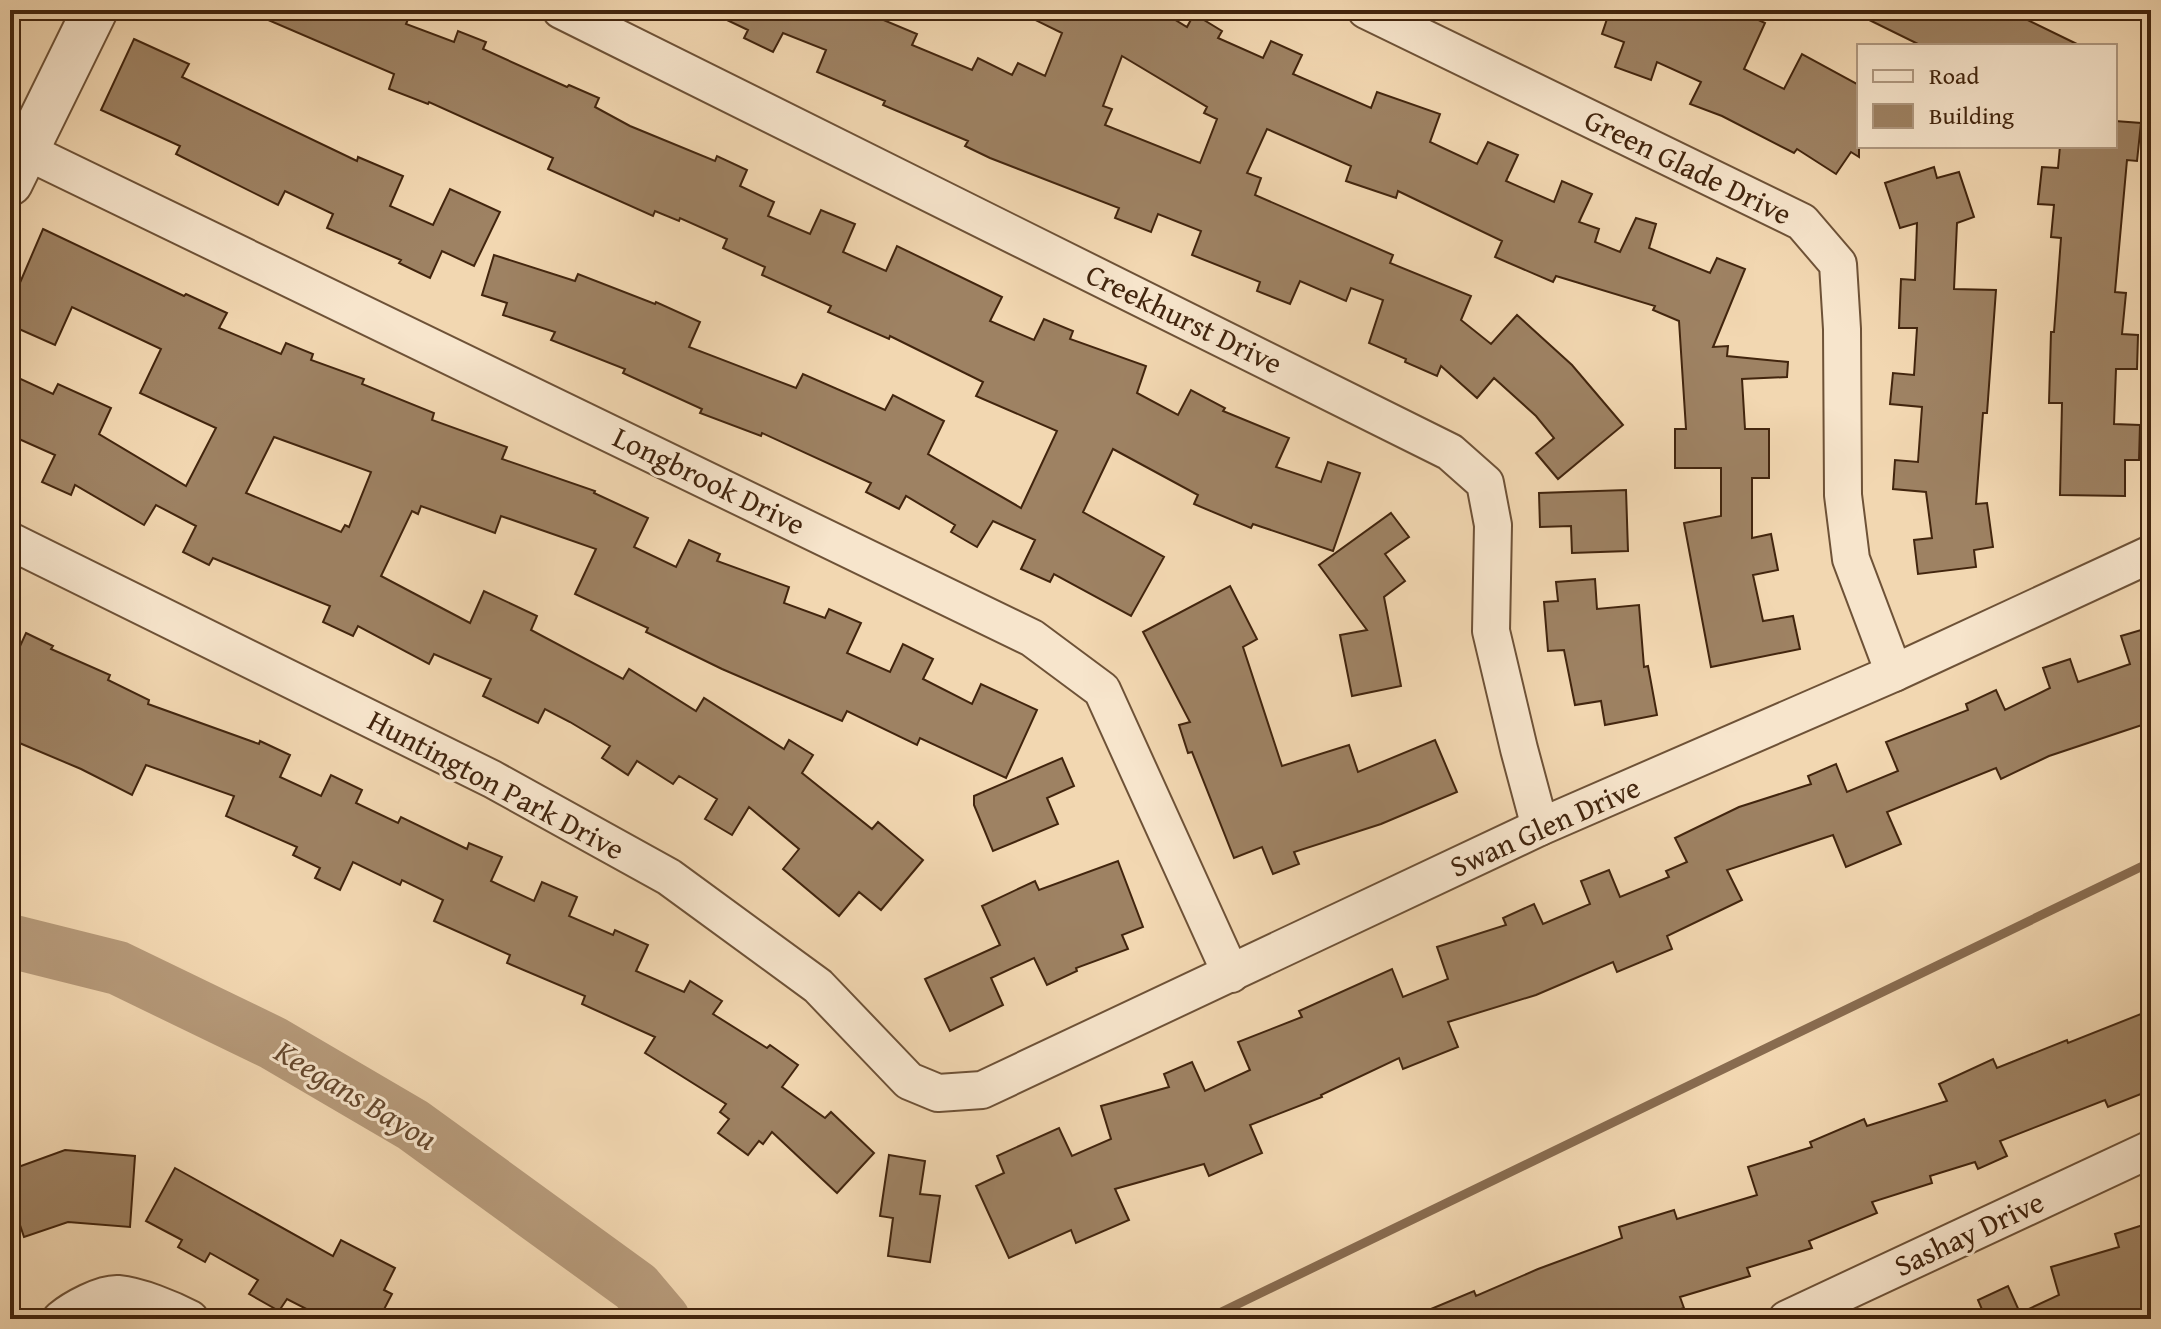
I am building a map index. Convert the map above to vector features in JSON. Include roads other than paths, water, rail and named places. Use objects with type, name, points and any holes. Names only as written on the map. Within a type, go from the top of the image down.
[{"type":"street","points":[[18,167],[95,10]]},
{"type":"street","name":"Creekhurst Drive","points":[[561,10],[1450,452],[1485,483],[1493,525],[1491,631],[1540,827]]},
{"type":"street","name":"Green Glade Drive","points":[[1366,10],[1802,222],[1838,264],[1842,329],[1843,495],[1851,559],[1894,673]]},
{"type":"street","name":"Longbrook Drive","points":[[18,167],[1032,638],[1102,690],[1231,974]]},
{"type":"street","name":"Huntington Park Drive","points":[[10,541],[492,779],[669,877],[818,986],[909,1081],[938,1093]]},
{"type":"street","name":"Swan Glen Drive","points":[[938,1093],[982,1090],[1540,827],[1894,673],[2151,554]]},
{"type":"street","name":"Sashay Drive","points":[[1787,1319],[2151,1149]]},
{"type":"street","points":[[61,1319],[74,1308],[116,1294],[171,1309],[190,1319]]},
{"type":"waterway","points":[[1207,1319],[2151,862]]},
{"type":"waterway","name":"Keegans Bayou","points":[[10,941],[118,968],[273,1043],[413,1125],[636,1287],[663,1319]]}]
